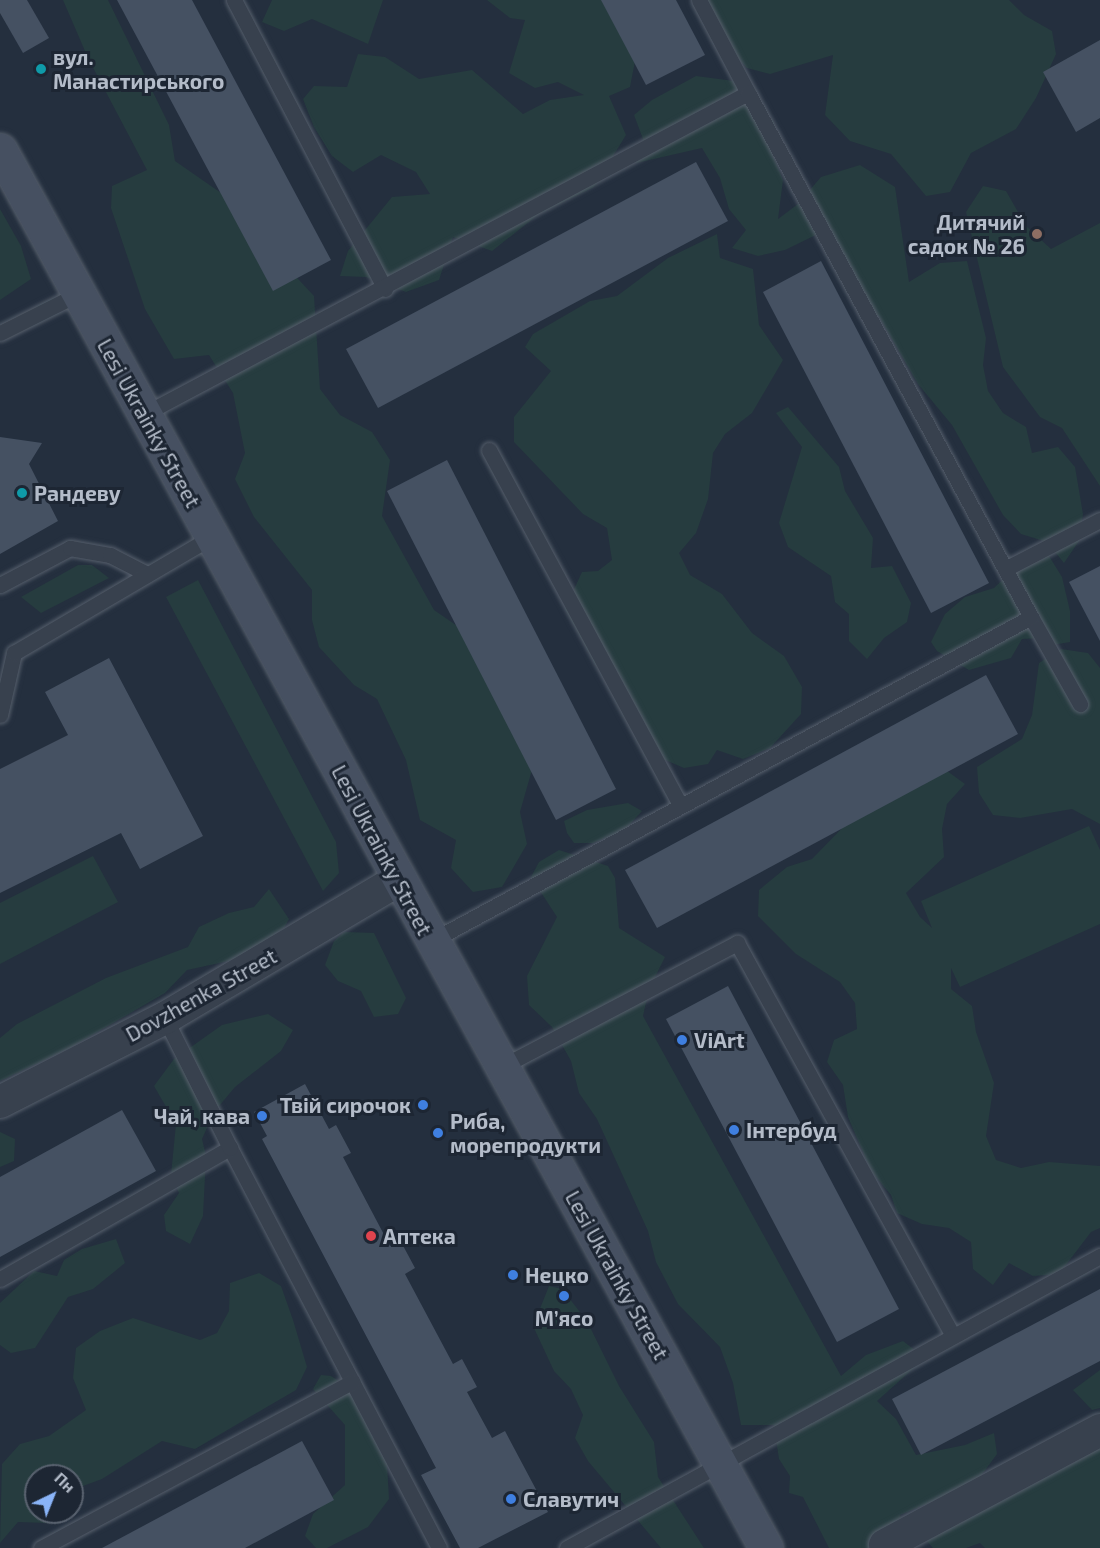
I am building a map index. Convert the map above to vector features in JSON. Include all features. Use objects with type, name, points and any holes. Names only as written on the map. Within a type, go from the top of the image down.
[{"type":"main road","name":"Lesi Ukrainky Street","points":[[0,150],[431,941],[766,1548]]},
{"type":"street","name":"Dovzhenka Street","points":[[0,1102],[165,1018],[398,880]]},
{"type":"street","points":[[885,1545],[1100,1430]]},
{"type":"lane","points":[[234,0],[385,289]]},
{"type":"lane","points":[[699,0],[1080,704]]},
{"type":"lane","points":[[144,414],[385,289],[748,93]]},
{"type":"lane","points":[[0,333],[78,294]]},
{"type":"lane","points":[[489,450],[681,806]]},
{"type":"lane","points":[[1005,569],[1100,520]]},
{"type":"lane","points":[[0,715],[14,653],[212,537]]},
{"type":"lane","points":[[0,585],[70,548],[110,555],[147,574]]},
{"type":"lane","points":[[431,941],[1031,617]]},
{"type":"lane","points":[[501,1067],[737,943],[952,1334]]},
{"type":"lane","points":[[165,1018],[437,1547]]},
{"type":"lane","points":[[0,1279],[230,1148]]},
{"type":"lane","points":[[567,1548],[952,1334],[1100,1256]]},
{"type":"lane","points":[[41,1548],[352,1382]]},
{"type":"green space","points":[[63,0],[108,0],[169,125],[175,161],[237,204],[273,252],[314,296],[320,389],[340,415],[372,432],[390,460],[382,516],[434,610],[469,634],[537,752],[520,812],[527,844],[502,887],[473,892],[451,868],[456,840],[420,820],[406,760],[377,699],[354,685],[319,647],[312,620],[312,590],[254,517],[235,479],[245,453],[233,393],[209,355],[174,359],[145,309],[111,208],[112,186],[147,170],[88,58]]},
{"type":"green space","points":[[272,0],[383,0],[368,44],[312,19],[284,31],[262,22]]},
{"type":"green space","points":[[487,0],[606,0],[637,51],[630,87],[609,96],[626,135],[594,187],[539,214],[492,251],[453,237],[439,280],[406,292],[366,277],[340,276],[348,251],[392,197],[430,194],[416,172],[381,155],[353,172],[332,156],[314,127],[303,99],[314,86],[347,87],[358,54],[385,57],[419,79],[472,70],[523,114],[550,100],[584,95],[558,82],[535,88],[509,73],[525,20],[510,18]]},
{"type":"green space","points":[[698,0],[1009,0],[1024,15],[1052,31],[1056,54],[1036,98],[1016,129],[971,153],[950,192],[926,196],[891,154],[850,141],[825,115],[833,55],[770,74],[747,68],[721,41]]},
{"type":"green space","points":[[696,76],[734,81],[774,122],[770,148],[783,180],[778,219],[798,204],[821,177],[860,165],[895,187],[909,282],[940,263],[967,261],[986,338],[983,365],[988,391],[1003,413],[1026,427],[1032,453],[1058,447],[1075,467],[1083,514],[1079,541],[1064,563],[1047,542],[1021,534],[1003,515],[952,425],[918,384],[879,317],[841,281],[822,232],[785,250],[758,256],[732,248],[746,230],[729,209],[720,178],[702,148],[636,163],[643,139],[634,115],[652,100]]},
{"type":"green space","points":[[983,186],[1006,191],[1026,226],[1051,249],[1100,223],[1100,486],[1062,428],[1040,417],[1003,367],[966,212]]},
{"type":"green space","points":[[0,209],[21,246],[31,279],[0,300]]},
{"type":"green space","points":[[717,234],[720,258],[753,269],[759,325],[783,360],[752,413],[725,434],[713,453],[708,499],[696,533],[679,553],[690,575],[722,594],[752,633],[784,656],[802,687],[801,714],[770,748],[743,759],[717,750],[708,764],[684,768],[649,753],[619,695],[595,664],[565,609],[582,572],[598,571],[612,560],[607,528],[583,514],[514,442],[514,417],[551,371],[525,347],[533,334],[590,301],[617,296],[668,258]]},
{"type":"green space","points":[[788,407],[839,467],[845,491],[873,538],[871,568],[892,566],[911,603],[907,622],[884,638],[867,659],[849,641],[849,614],[835,602],[831,576],[788,547],[779,523],[802,447],[776,413]]},
{"type":"green space","points":[[1044,548],[1062,577],[1070,611],[1070,642],[1052,645],[1042,638],[1022,639],[1011,658],[969,670],[937,651],[931,642],[945,614],[965,597],[994,588],[1022,561]]},
{"type":"green space","points":[[78,565],[92,565],[109,578],[41,613],[21,597]]},
{"type":"green space","points":[[198,580],[336,842],[339,873],[323,891],[166,597]]},
{"type":"green space","points":[[1061,649],[1088,653],[1100,668],[1100,824],[1072,809],[1020,818],[993,815],[979,793],[977,767],[1022,739],[1032,715],[1039,663]]},
{"type":"green space","points":[[943,768],[965,784],[947,804],[942,829],[944,857],[906,893],[920,917],[932,928],[921,901],[1089,826],[1100,850],[1100,924],[960,987],[951,968],[951,989],[972,1006],[976,1032],[994,1083],[986,1136],[996,1160],[1021,1168],[1049,1162],[1100,1166],[1100,1228],[1091,1232],[1059,1274],[1033,1276],[1009,1263],[993,1285],[973,1269],[971,1242],[949,1228],[922,1224],[897,1213],[891,1195],[871,1171],[848,1117],[843,1085],[827,1062],[834,1040],[857,1029],[855,1003],[840,982],[796,954],[758,916],[759,890],[787,867],[812,859],[850,820],[923,785]]},
{"type":"green space","points":[[628,803],[642,811],[624,831],[593,843],[574,843],[567,833],[564,821],[587,810]]},
{"type":"green space","points":[[559,850],[608,866],[615,878],[619,928],[665,957],[649,989],[643,1016],[841,1376],[866,1355],[903,1341],[925,1358],[877,1401],[896,1419],[916,1455],[965,1445],[994,1433],[997,1454],[975,1484],[900,1515],[908,1548],[829,1548],[803,1497],[789,1493],[790,1476],[779,1459],[774,1425],[741,1425],[733,1383],[720,1347],[678,1304],[656,1262],[648,1231],[597,1119],[579,1093],[571,1061],[552,1027],[529,1005],[527,976],[557,917],[531,877],[539,862]]},
{"type":"green space","points":[[93,856],[118,902],[0,964],[0,903]]},
{"type":"green space","points":[[269,889],[289,919],[284,928],[238,959],[187,970],[165,993],[68,1049],[0,1081],[0,1038],[17,1024],[106,978],[188,947],[199,927],[229,913],[254,907]]},
{"type":"green space","points":[[344,932],[374,933],[406,998],[398,1014],[374,1017],[361,991],[338,981],[325,965],[334,941]]},
{"type":"green space","points":[[268,1014],[293,1030],[281,1051],[235,1087],[214,1112],[202,1139],[206,1156],[203,1216],[190,1244],[166,1231],[164,1215],[179,1193],[171,1175],[176,1124],[154,1086],[174,1059],[222,1025]]},
{"type":"green space","points":[[0,1132],[15,1139],[14,1161],[0,1167]]},
{"type":"green space","points":[[116,1239],[125,1263],[93,1289],[68,1297],[35,1348],[11,1353],[0,1345],[0,1303],[34,1271],[57,1276],[64,1260],[82,1249]]},
{"type":"green space","points":[[259,1273],[281,1286],[307,1367],[296,1390],[195,1449],[162,1441],[102,1479],[84,1486],[84,1464],[24,1464],[24,1522],[18,1522],[0,1543],[2,1464],[20,1444],[49,1436],[86,1410],[73,1378],[76,1348],[100,1331],[133,1318],[200,1340],[217,1333],[229,1311],[230,1283]]},
{"type":"green space","points":[[549,1286],[562,1289],[587,1321],[619,1386],[654,1442],[658,1477],[704,1548],[661,1548],[588,1461],[575,1438],[583,1415],[571,1389],[554,1371],[533,1326]]},
{"type":"green space","points":[[1100,1370],[1100,1408],[1092,1410],[1073,1390]]},
{"type":"green space","points":[[321,1375],[331,1376],[358,1394],[387,1463],[389,1499],[368,1527],[327,1548],[316,1548],[305,1536],[313,1514],[345,1485],[345,1425],[313,1389]]},
{"type":"green space","points":[[1100,1421],[1100,1548],[985,1548],[980,1543],[966,1548],[933,1548],[924,1538]]},
{"type":"building","points":[[0,0],[27,0],[49,38],[23,53],[0,13]]},
{"type":"building","points":[[117,0],[192,0],[331,260],[273,291]]},
{"type":"building","points":[[601,0],[676,0],[705,55],[646,85]]},
{"type":"building","points":[[1100,40],[1100,118],[1076,132],[1043,72]]},
{"type":"building","points":[[696,162],[728,221],[378,408],[346,349]]},
{"type":"building","points":[[821,261],[989,583],[931,613],[763,292]]},
{"type":"building","name":"Рандеву","points":[[0,437],[42,443],[29,464],[58,521],[0,554]]},
{"type":"building","points":[[447,460],[616,789],[556,820],[387,491]]},
{"type":"building","points":[[1100,566],[1100,641],[1069,582]]},
{"type":"building","points":[[109,658],[203,836],[140,869],[121,833],[0,893],[0,769],[68,735],[45,692]]},
{"type":"building","points":[[986,675],[1018,734],[657,928],[625,870]]},
{"type":"building","points":[[728,986],[899,1309],[837,1342],[666,1019]]},
{"type":"building","points":[[305,1084],[329,1129],[336,1125],[351,1153],[343,1157],[390,1246],[400,1240],[415,1268],[405,1274],[453,1364],[462,1359],[477,1387],[467,1392],[492,1438],[505,1431],[548,1512],[478,1548],[460,1548],[421,1475],[436,1468],[262,1139],[267,1136],[254,1112]]},
{"type":"building","points":[[122,1110],[156,1171],[0,1257],[0,1177]]},
{"type":"building","points":[[1100,1289],[1100,1361],[921,1455],[892,1399]]},
{"type":"building","points":[[302,1441],[334,1500],[245,1548],[102,1548]]},
{"type":"place","name":"вул. Манастирського","points":[[41,69]]},
{"type":"place","name":"Дитячий садок № 26","points":[[1037,234]]},
{"type":"place","name":"Рандеву","points":[[22,493]]},
{"type":"place","name":"ViArt","points":[[682,1040]]},
{"type":"place","name":"Твій сирочок","points":[[423,1105]]},
{"type":"place","name":"Чай, кава","points":[[262,1116]]},
{"type":"place","name":"Інтербуд","points":[[734,1130]]},
{"type":"place","name":"Риба, морепродукти","points":[[438,1133]]},
{"type":"place","name":"Аптека","points":[[371,1236]]},
{"type":"place","name":"Нецко","points":[[513,1275]]},
{"type":"place","name":"Мʼясо","points":[[564,1296]]},
{"type":"place","name":"Славутич","points":[[511,1499]]}]
